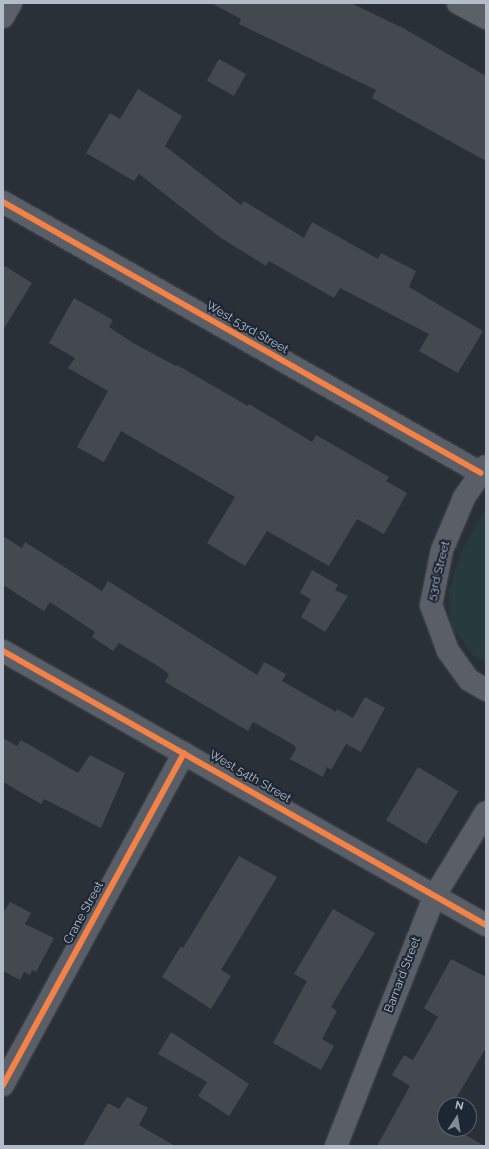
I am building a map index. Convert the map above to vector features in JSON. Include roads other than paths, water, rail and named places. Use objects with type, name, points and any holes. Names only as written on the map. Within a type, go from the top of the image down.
[{"type":"main road","points":[[3,17],[11,3]]},
{"type":"main road","points":[[458,3],[486,18]]},
{"type":"street","name":"West 53rd Street","points":[[3,202],[483,470]]},
{"type":"street","name":"53rd Street","points":[[483,470],[464,498],[442,550],[431,605],[448,651],[469,680],[486,690]]},
{"type":"street","name":"West 54th Street","points":[[3,651],[184,752],[486,925]]},
{"type":"street","name":"Crane Street","points":[[3,1085],[184,752]]},
{"type":"street","name":"Barnard Street","points":[[336,1146],[435,895],[486,812]]}]
